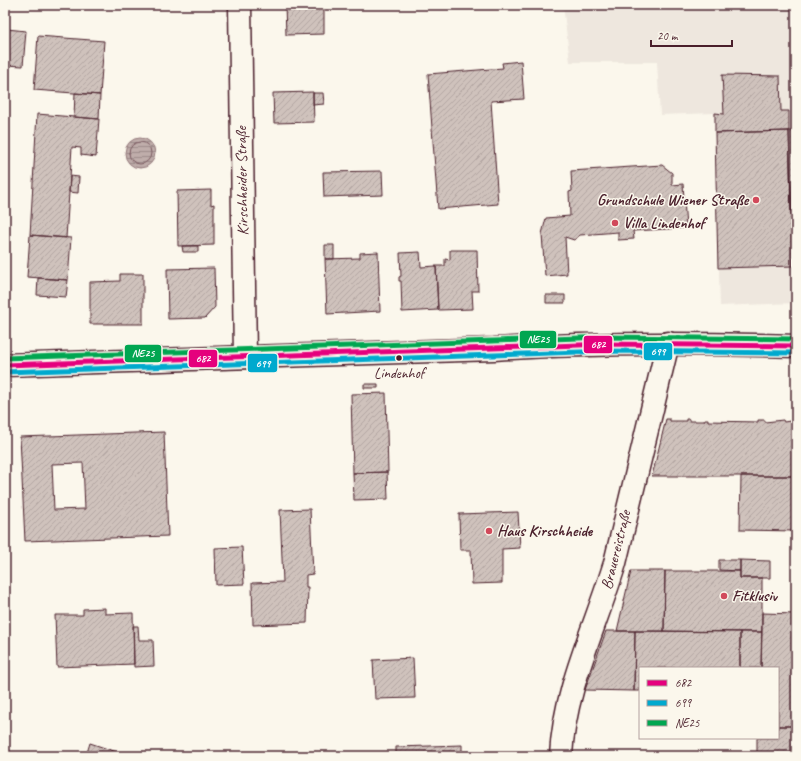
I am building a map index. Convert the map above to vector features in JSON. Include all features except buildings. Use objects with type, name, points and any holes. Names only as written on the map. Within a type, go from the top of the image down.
[{"type":"main road","name":"Kirschheider Straße","points":[[240,5],[245,357]]},
{"type":"main road","points":[[5,365],[668,343],[796,346]]},
{"type":"main road","name":"Brauereistraße","points":[[561,756],[565,722],[576,677],[615,563],[668,343]]},
{"type":"shaded area","name":"Grundschule Wiener Straße","points":[[563,5],[796,5],[796,303],[720,306],[714,113],[660,115],[657,62],[570,62]]},
{"type":"water","points":[[140,138],[151,142],[155,153],[151,164],[140,168],[129,164],[125,153],[129,142]]},
{"type":"transit line","name":"NE25","points":[[5,358],[607,337],[796,339]]},
{"type":"transit line","name":"682","points":[[5,365],[607,344],[796,346]]},
{"type":"transit line","name":"699","points":[[5,372],[607,351],[796,353]]},
{"type":"place","name":"Grundschule Wiener Straße","points":[[756,200]]},
{"type":"place","name":"Villa Lindenhof","points":[[615,223]]},
{"type":"place","name":"Lindenhof","points":[[399,358]]},
{"type":"place","name":"Haus Kirschheide","points":[[489,531]]},
{"type":"place","name":"Fitklusiv","points":[[724,596]]}]
